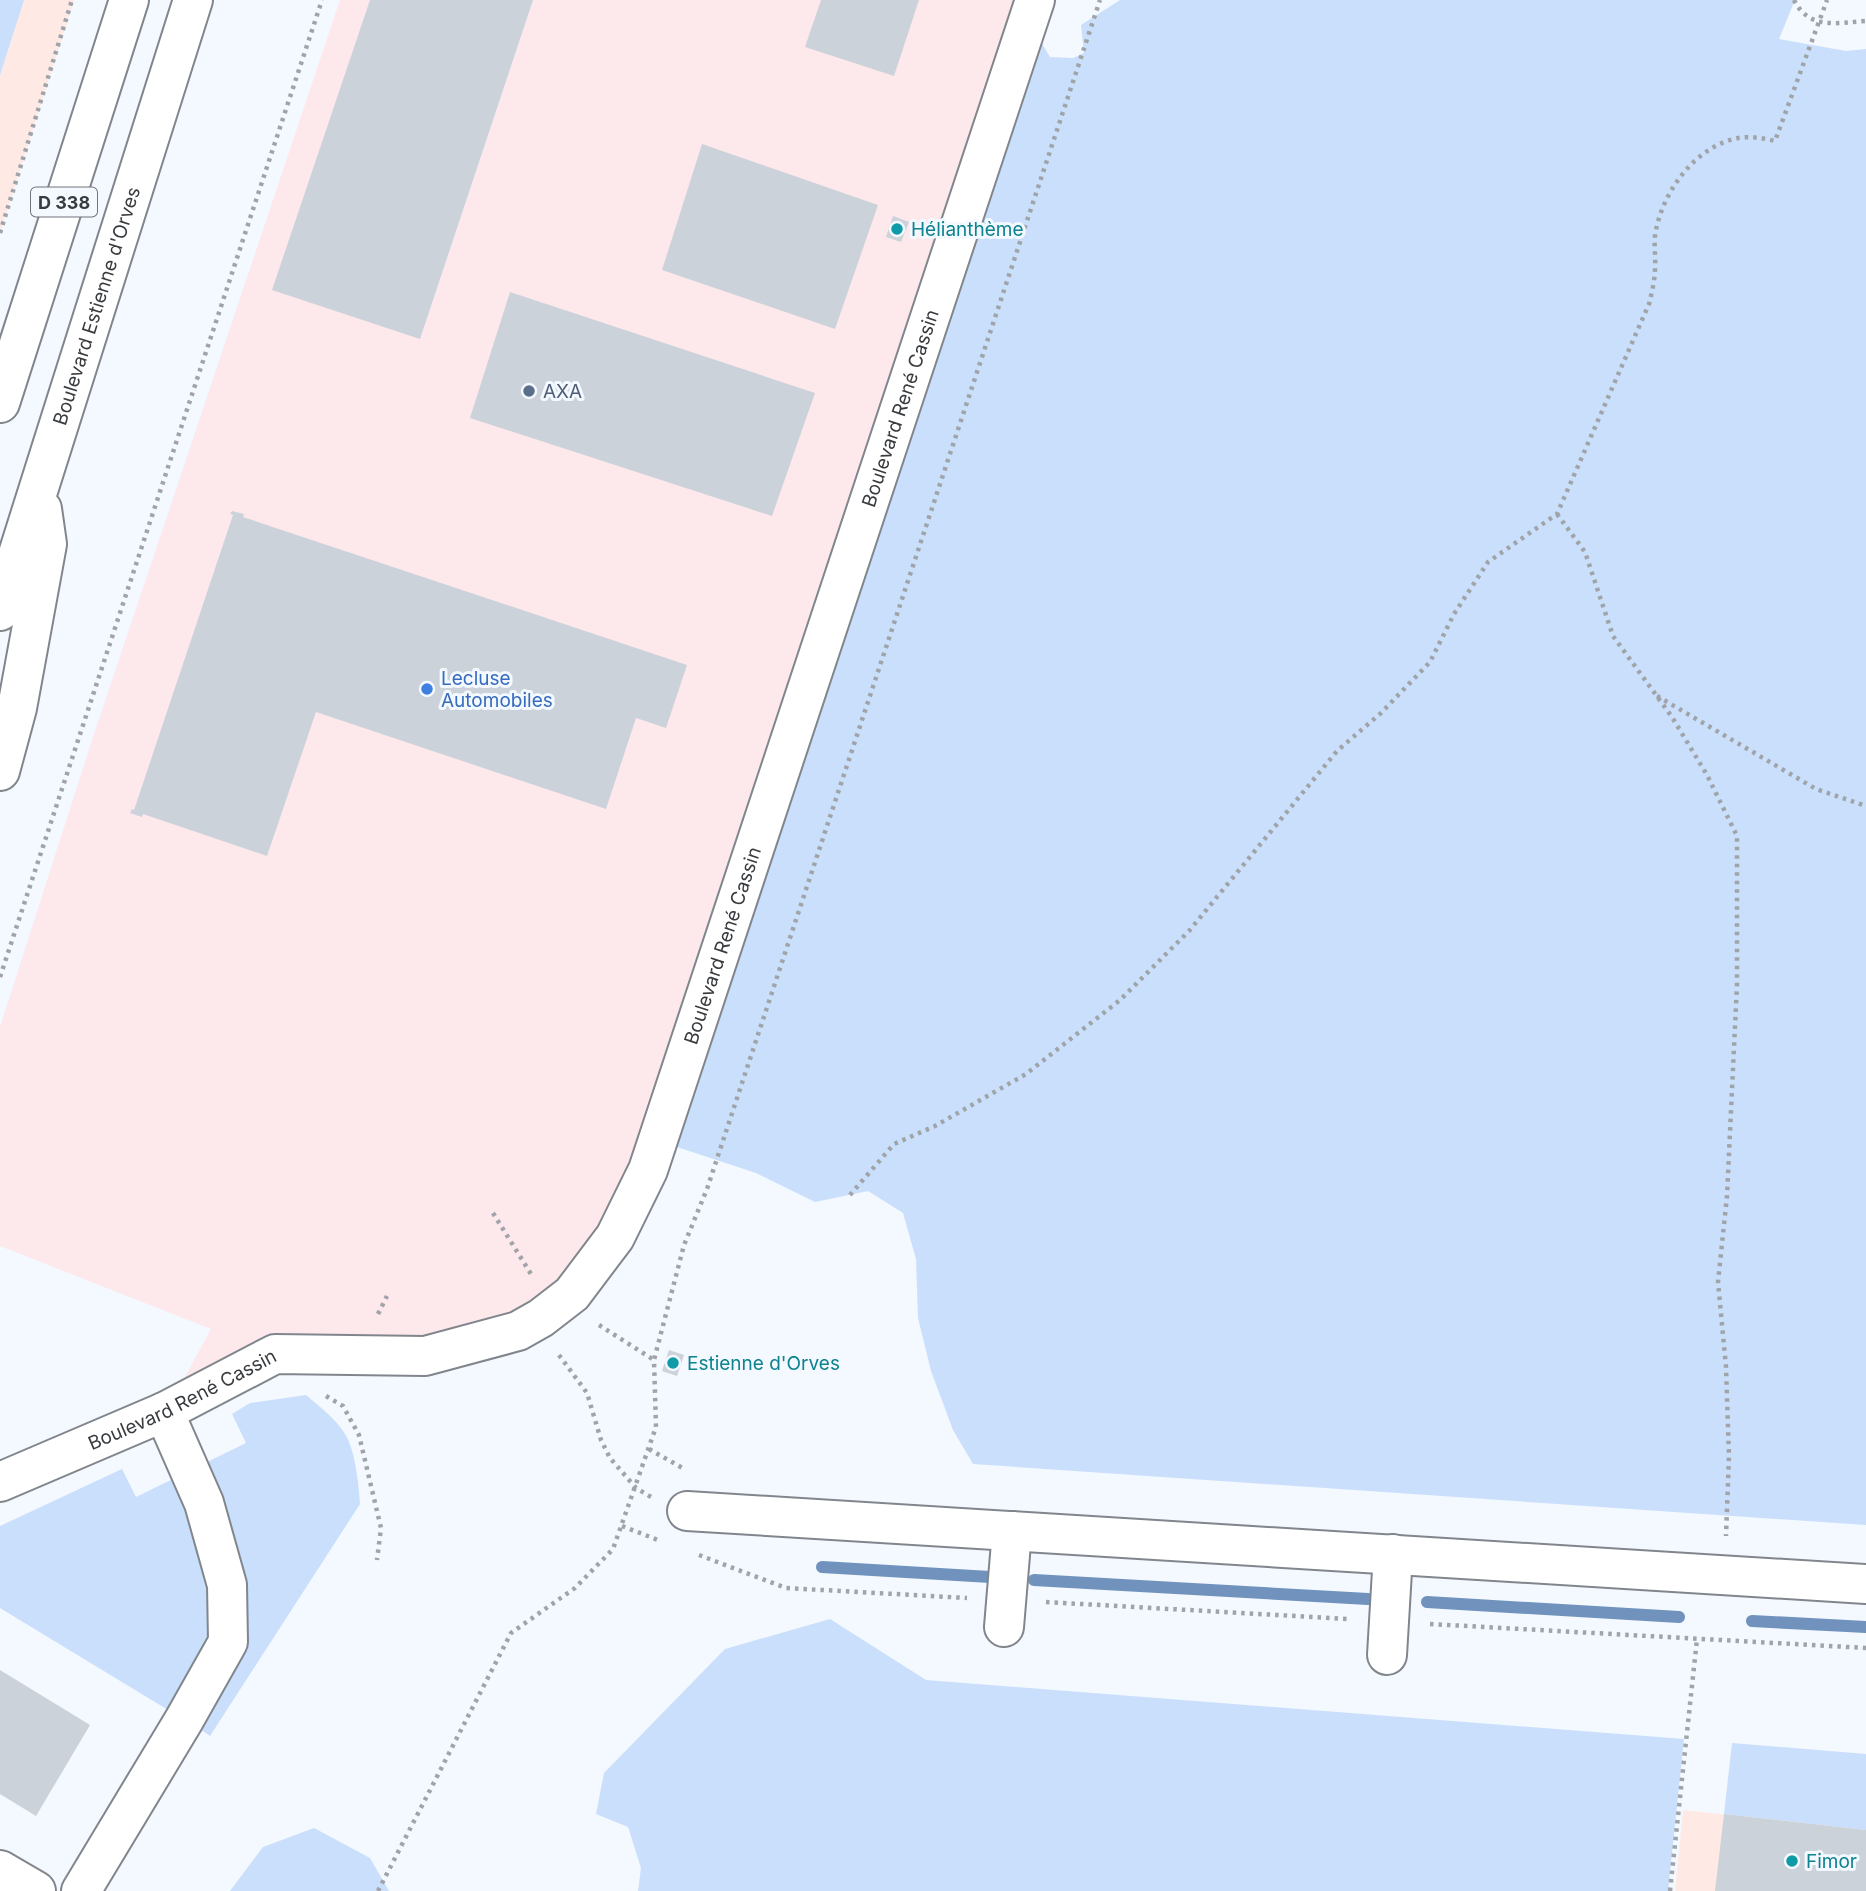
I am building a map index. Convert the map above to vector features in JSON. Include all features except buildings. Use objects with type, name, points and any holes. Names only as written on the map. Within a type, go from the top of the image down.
[{"type":"street","name":"D 338","points":[[0,403],[129,0]]},
{"type":"street","name":"Boulevard Estienne d'Orves","points":[[0,611],[192,0]]},
{"type":"street","name":"Boulevard René Cassin","points":[[0,1482],[164,1412],[275,1354],[425,1356],[518,1331],[572,1294],[615,1237],[648,1170],[1035,0]]},
{"type":"street","points":[[0,771],[18,708],[47,544],[39,489]]},
{"type":"street","points":[[81,1891],[228,1642],[227,1585],[208,1515],[164,1412]]},
{"type":"street","points":[[687,1511],[1866,1584]]},
{"type":"street","points":[[1006,1614],[1012,1531]]},
{"type":"street","points":[[1388,1638],[1393,1554]]},
{"type":"street","points":[[0,1870],[36,1891]]},
{"type":"path","points":[[0,233],[72,0]]},
{"type":"path","points":[[0,977],[322,0]]},
{"type":"path","points":[[378,1891],[512,1633],[575,1588],[613,1549],[622,1526],[656,1427],[654,1360],[684,1245],[707,1189],[1100,0]]},
{"type":"path","points":[[1794,0],[1800,12],[1817,22],[1866,21]]},
{"type":"path","points":[[850,1195],[894,1144],[935,1126],[1026,1074],[1120,1000],[1189,931],[1336,751],[1381,713],[1430,662],[1454,614],[1488,562],[1557,514],[1648,304],[1654,285],[1656,230],[1672,191],[1684,172],[1700,155],[1718,145],[1738,138],[1757,137],[1775,141],[1827,0]]},
{"type":"path","points":[[1557,514],[1586,552],[1613,636],[1672,717],[1707,775],[1737,836],[1737,984],[1727,1196],[1718,1282],[1729,1444],[1726,1543]]},
{"type":"path","points":[[1655,695],[1816,789],[1866,806]]},
{"type":"path","points":[[534,1322],[587,1393],[605,1449],[621,1474],[636,1488],[661,1502],[687,1511]]},
{"type":"path","points":[[323,1394],[343,1406],[359,1435],[381,1528],[377,1560]]},
{"type":"path","points":[[622,1526],[660,1540]]},
{"type":"path","points":[[698,1555],[786,1588],[1006,1614],[1388,1638],[1697,1639],[1866,1648]]},
{"type":"path","points":[[1670,1891],[1697,1639]]},
{"type":"shaded area","points":[[0,0],[74,0],[0,233]]},
{"type":"shaded area","points":[[0,0],[24,0],[0,75]]},
{"type":"shaded area","points":[[340,0],[1035,0],[648,1170],[518,1331],[275,1354],[167,1410],[211,1329],[0,1246],[0,1027],[92,740]]},
{"type":"shaded area","points":[[1120,0],[1795,0],[1779,39],[1846,51],[1866,49],[1866,1525],[973,1464],[953,1430],[931,1371],[918,1318],[916,1259],[903,1213],[868,1191],[815,1202],[756,1173],[671,1145],[1041,42],[1050,57],[1073,58],[1084,53],[1081,25]]},
{"type":"shaded area","points":[[306,1395],[332,1418],[348,1441],[356,1468],[360,1504],[210,1736],[194,1725],[238,1650],[201,1465],[246,1443],[232,1414],[250,1403]]},
{"type":"shaded area","points":[[122,1469],[136,1497],[179,1476],[214,1586],[214,1639],[173,1713],[0,1608],[0,1526]]},
{"type":"shaded area","points":[[830,1619],[926,1680],[1684,1739],[1668,1891],[638,1891],[641,1868],[628,1827],[596,1814],[604,1773],[725,1649]]},
{"type":"shaded area","points":[[1732,1743],[1866,1754],[1866,1830],[1724,1814]]},
{"type":"shaded area","name":"Fimor","points":[[1683,1810],[1866,1830],[1866,1891],[1675,1891]]},
{"type":"shaded area","points":[[314,1828],[370,1858],[389,1891],[230,1891],[263,1847]]},
{"type":"waterway","points":[[822,1567],[990,1577]]},
{"type":"waterway","points":[[1034,1580],[1368,1599]]},
{"type":"waterway","points":[[1427,1602],[1679,1617]]},
{"type":"waterway","points":[[1752,1621],[1866,1627]]},
{"type":"place","name":"Hélianthème","points":[[897,229]]},
{"type":"place","name":"AXA","points":[[529,391]]},
{"type":"place","name":"Lecluse Automobiles","points":[[427,689]]},
{"type":"place","name":"Estienne d'Orves","points":[[673,1363]]},
{"type":"place","name":"Fimor","points":[[1792,1861]]}]
